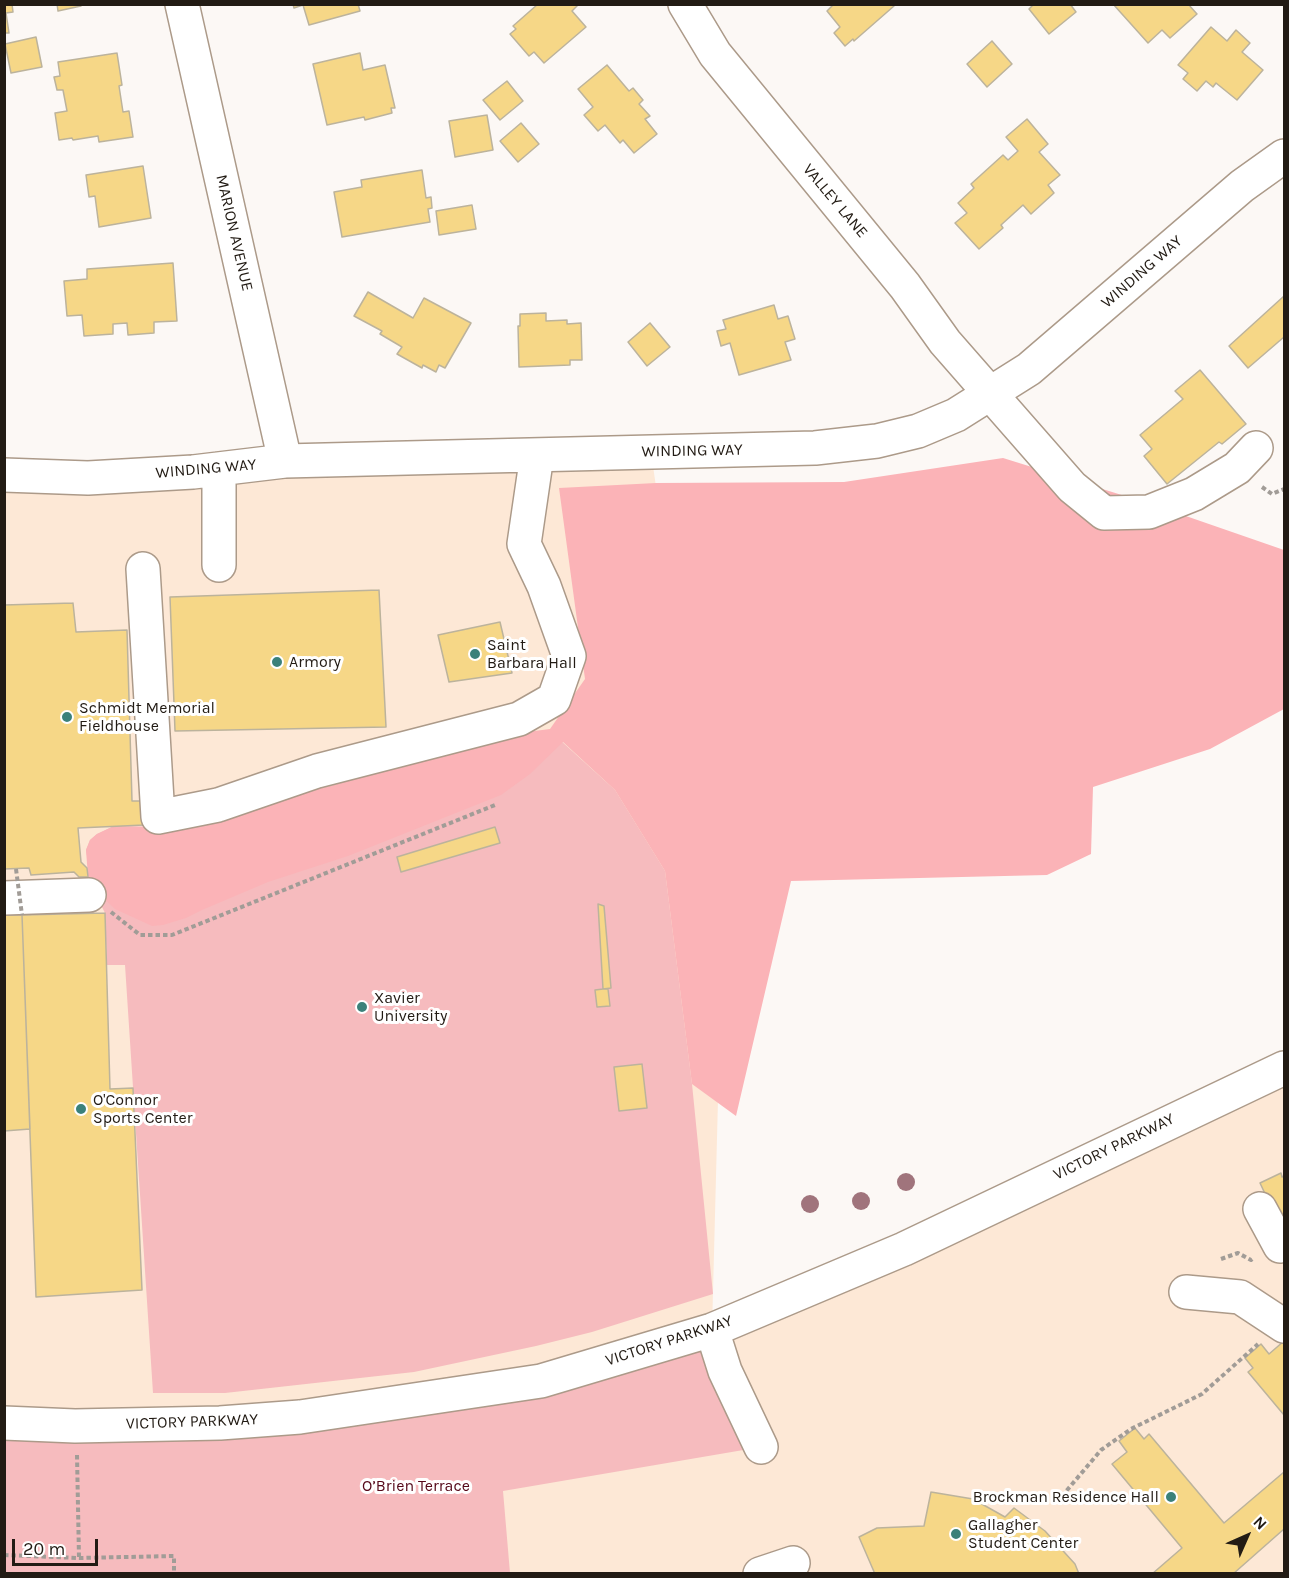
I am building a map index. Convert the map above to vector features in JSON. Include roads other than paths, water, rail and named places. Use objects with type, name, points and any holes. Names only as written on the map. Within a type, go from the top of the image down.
[{"type":"street","name":"MARION AVENUE","points":[[182,4],[285,461]]},
{"type":"street","name":"VALLEY LANE","points":[[686,4],[715,54],[905,286],[945,342],[1072,488],[1104,513],[1149,512],[1194,494],[1237,468],[1256,448]]},
{"type":"street","name":"WINDING WAY","points":[[4,475],[88,478],[219,469],[285,461],[815,448],[877,441],[918,431],[956,415],[1029,369],[1242,186],[1284,156]]},
{"type":"street","points":[[143,569],[158,817],[218,805],[317,771],[519,720],[554,699],[569,656],[544,586],[524,544],[537,455]]},
{"type":"street","points":[[219,469],[219,565]]},
{"type":"street","points":[[14,894],[89,895]]},
{"type":"street","name":"VICTORY PARKWAY","points":[[4,1423],[75,1426],[220,1423],[300,1417],[541,1381],[712,1330],[904,1249],[1284,1068]]},
{"type":"street","points":[[1260,1209],[1280,1246]]},
{"type":"street","points":[[1186,1292],[1240,1297],[1272,1334]]},
{"type":"street","points":[[712,1330],[725,1371],[761,1447]]},
{"type":"street","points":[[760,1574],[793,1563]]},
{"type":"place","name":"Saint Barbara Hall","points":[[475,654]]},
{"type":"place","name":"Armory","points":[[277,662]]},
{"type":"place","name":"Schmidt Memorial Fieldhouse","points":[[67,717]]},
{"type":"place","name":"Xavier University","points":[[362,1007]]},
{"type":"place","name":"O'Connor Sports Center","points":[[81,1109]]},
{"type":"place","name":"Brockman Residence Hall","points":[[1171,1497]]},
{"type":"place","name":"Gallagher Student Center","points":[[956,1534]]},
{"type":"park label","name":"O’Brien Terrace","points":[[416,1486]]}]
